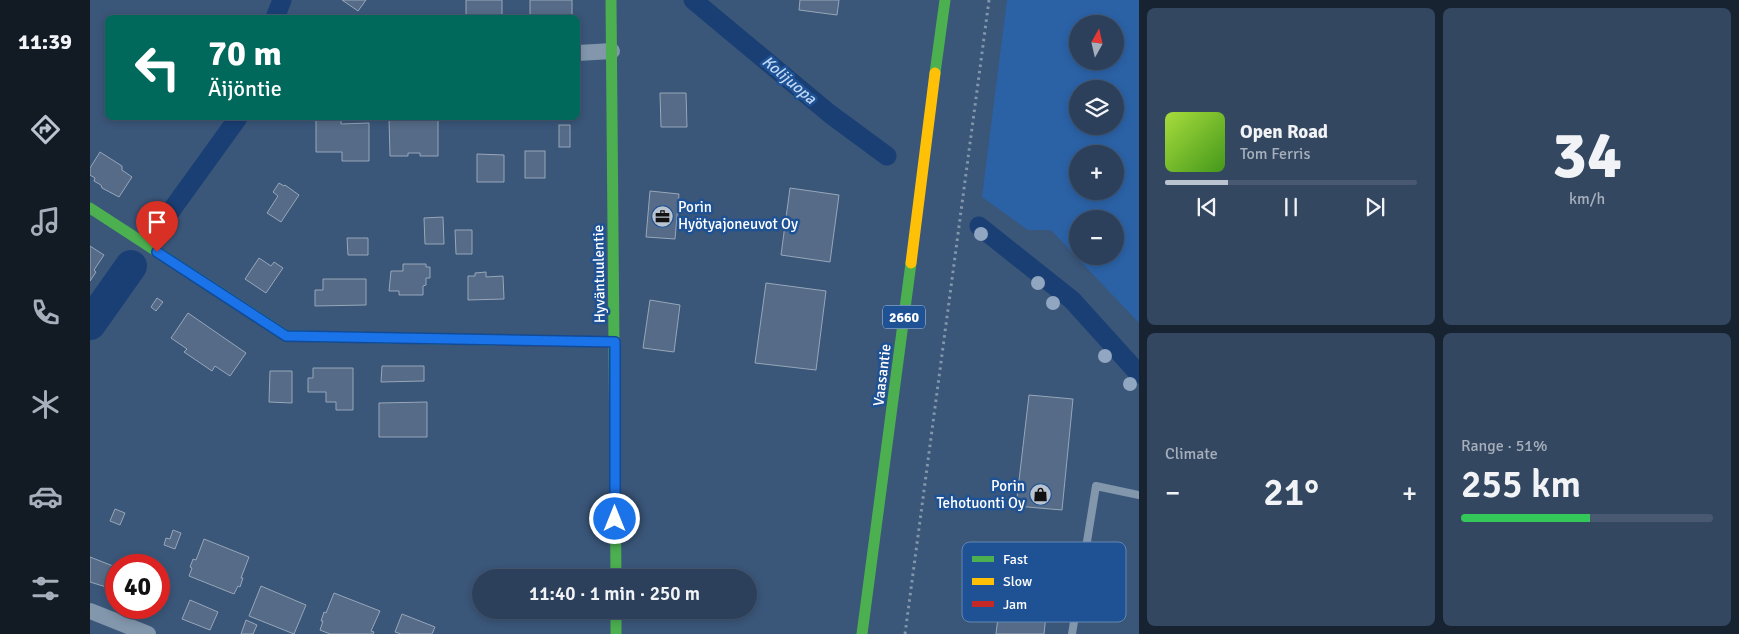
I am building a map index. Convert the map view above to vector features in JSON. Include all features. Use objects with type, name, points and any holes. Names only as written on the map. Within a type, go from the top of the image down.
[{"type":"street","name":"Hyväntuulentie","points":[[611,0],[616,569]]},
{"type":"street","name":"Vaasantie","points":[[862,634],[945,0]]},
{"type":"street","points":[[580,53],[612,52]]},
{"type":"street","points":[[90,208],[286,336],[615,342]]},
{"type":"street","points":[[90,611],[148,634]]},
{"type":"street","points":[[616,619],[616,634]]},
{"type":"lane","points":[[1087,542],[1096,486],[1139,495]]},
{"type":"path","points":[[905,634],[990,0]]},
{"type":"shaded area","points":[[1007,0],[1139,0],[1139,323],[1084,265],[1124,265],[1124,210],[1069,210],[1069,249],[1051,230],[1028,230],[982,197]]},
{"type":"building","points":[[342,0],[366,0],[358,11]]},
{"type":"building","points":[[466,0],[502,0],[502,15],[466,15]]},
{"type":"building","points":[[530,0],[572,0],[572,15],[530,15]]},
{"type":"building","points":[[800,0],[839,0],[837,15],[799,10]]},
{"type":"building","points":[[660,93],[686,93],[687,127],[661,127]]},
{"type":"building","points":[[316,120],[341,120],[341,124],[369,123],[369,161],[342,161],[342,152],[316,152]]},
{"type":"building","points":[[389,120],[438,120],[438,156],[420,156],[420,153],[408,153],[408,156],[390,156]]},
{"type":"building","points":[[559,125],[570,125],[570,147],[559,147]]},
{"type":"building","points":[[525,151],[545,151],[545,178],[525,178]]},
{"type":"building","points":[[100,152],[122,166],[122,170],[132,177],[119,197],[102,188],[101,185],[94,181],[95,178],[90,175],[90,168]]},
{"type":"building","points":[[477,154],[504,155],[504,182],[477,182]]},
{"type":"building","points":[[279,183],[299,195],[281,222],[267,213],[278,196],[273,192]]},
{"type":"building","points":[[790,188],[839,195],[830,262],[781,255]]},
{"type":"building","name":"Porin Hyötyajoneuvot Oy","points":[[650,191],[679,194],[675,239],[646,237]]},
{"type":"building","points":[[443,217],[444,244],[425,244],[424,218]]},
{"type":"building","points":[[455,230],[472,230],[472,254],[456,254]]},
{"type":"building","points":[[347,238],[368,238],[368,255],[348,255]]},
{"type":"building","points":[[90,246],[104,255],[94,270],[96,272],[90,281]]},
{"type":"building","points":[[259,258],[271,266],[274,262],[283,268],[266,293],[245,279]]},
{"type":"building","points":[[403,264],[426,264],[426,267],[430,267],[430,278],[426,278],[426,285],[423,286],[423,295],[399,295],[399,291],[389,291],[391,271],[403,271]]},
{"type":"building","points":[[486,272],[486,277],[503,276],[504,299],[468,300],[468,276],[475,276],[475,273]]},
{"type":"building","points":[[323,279],[366,279],[366,305],[315,306],[315,290],[323,290]]},
{"type":"building","points":[[766,283],[826,291],[816,370],[755,363]]},
{"type":"building","points":[[157,298],[163,302],[156,311],[151,307]]},
{"type":"building","points":[[650,300],[680,305],[674,352],[643,348]]},
{"type":"building","points":[[188,313],[246,353],[230,376],[215,366],[212,371],[184,352],[187,349],[171,338]]},
{"type":"building","points":[[382,366],[424,366],[424,381],[381,382]]},
{"type":"building","points":[[313,368],[353,368],[353,410],[336,410],[336,402],[326,402],[326,392],[308,392],[308,378],[313,378]]},
{"type":"building","points":[[270,371],[292,371],[292,403],[269,402]]},
{"type":"building","points":[[1029,395],[1073,399],[1062,510],[1016,506]]},
{"type":"building","points":[[427,402],[427,437],[379,437],[379,403]]},
{"type":"building","points":[[115,509],[125,513],[120,525],[110,521]]},
{"type":"building","points":[[173,530],[181,533],[175,549],[164,545],[166,538],[170,539]]},
{"type":"building","points":[[204,539],[249,557],[241,578],[243,578],[240,587],[238,586],[234,594],[189,576],[193,559],[196,560]]},
{"type":"building","points":[[90,557],[105,563],[105,587],[90,582]]},
{"type":"building","points":[[261,586],[306,605],[294,634],[249,616]]},
{"type":"building","points":[[334,593],[380,611],[371,631],[374,632],[373,634],[330,634],[320,630],[324,612],[326,613]]},
{"type":"building","points":[[190,600],[218,612],[210,630],[182,619]]},
{"type":"building","points":[[402,614],[435,627],[432,634],[401,634],[395,632]]},
{"type":"building","points":[[246,620],[257,625],[253,634],[241,634]]},
{"type":"building","points":[[997,622],[1045,622],[1044,634],[996,634]]},
{"type":"waterway","name":"Kolijuopa","points":[[276,15],[282,0]]},
{"type":"waterway","name":"Kolijuopa","points":[[693,0],[830,114],[887,156]]},
{"type":"waterway","name":"Kolijuopa","points":[[160,226],[237,120]]},
{"type":"waterway","name":"Kolijuopa","points":[[979,226],[1072,300],[1139,374]]},
{"type":"waterway","name":"Kolijuopa","points":[[90,324],[131,266]]},
{"type":"traffic: fast","points":[[611,0],[616,569]]},
{"type":"traffic: fast","points":[[935,73],[945,0]]},
{"type":"traffic: fast","points":[[90,208],[287,336],[496,340]]},
{"type":"traffic: fast","points":[[862,634],[911,263]]},
{"type":"traffic: fast","points":[[616,619],[616,634]]},
{"type":"traffic: slow","points":[[911,263],[935,73]]},
{"type":"traffic: jam","points":[[496,340],[615,342]]},
{"type":"place","name":"Porin Hyötyajoneuvot Oy","points":[[662,216]]},
{"type":"place","name":"Porin Tehotuonti Oy","points":[[1041,495]]},
{"type":"route","points":[[157,252],[286,336],[615,342],[615,519]]}]
